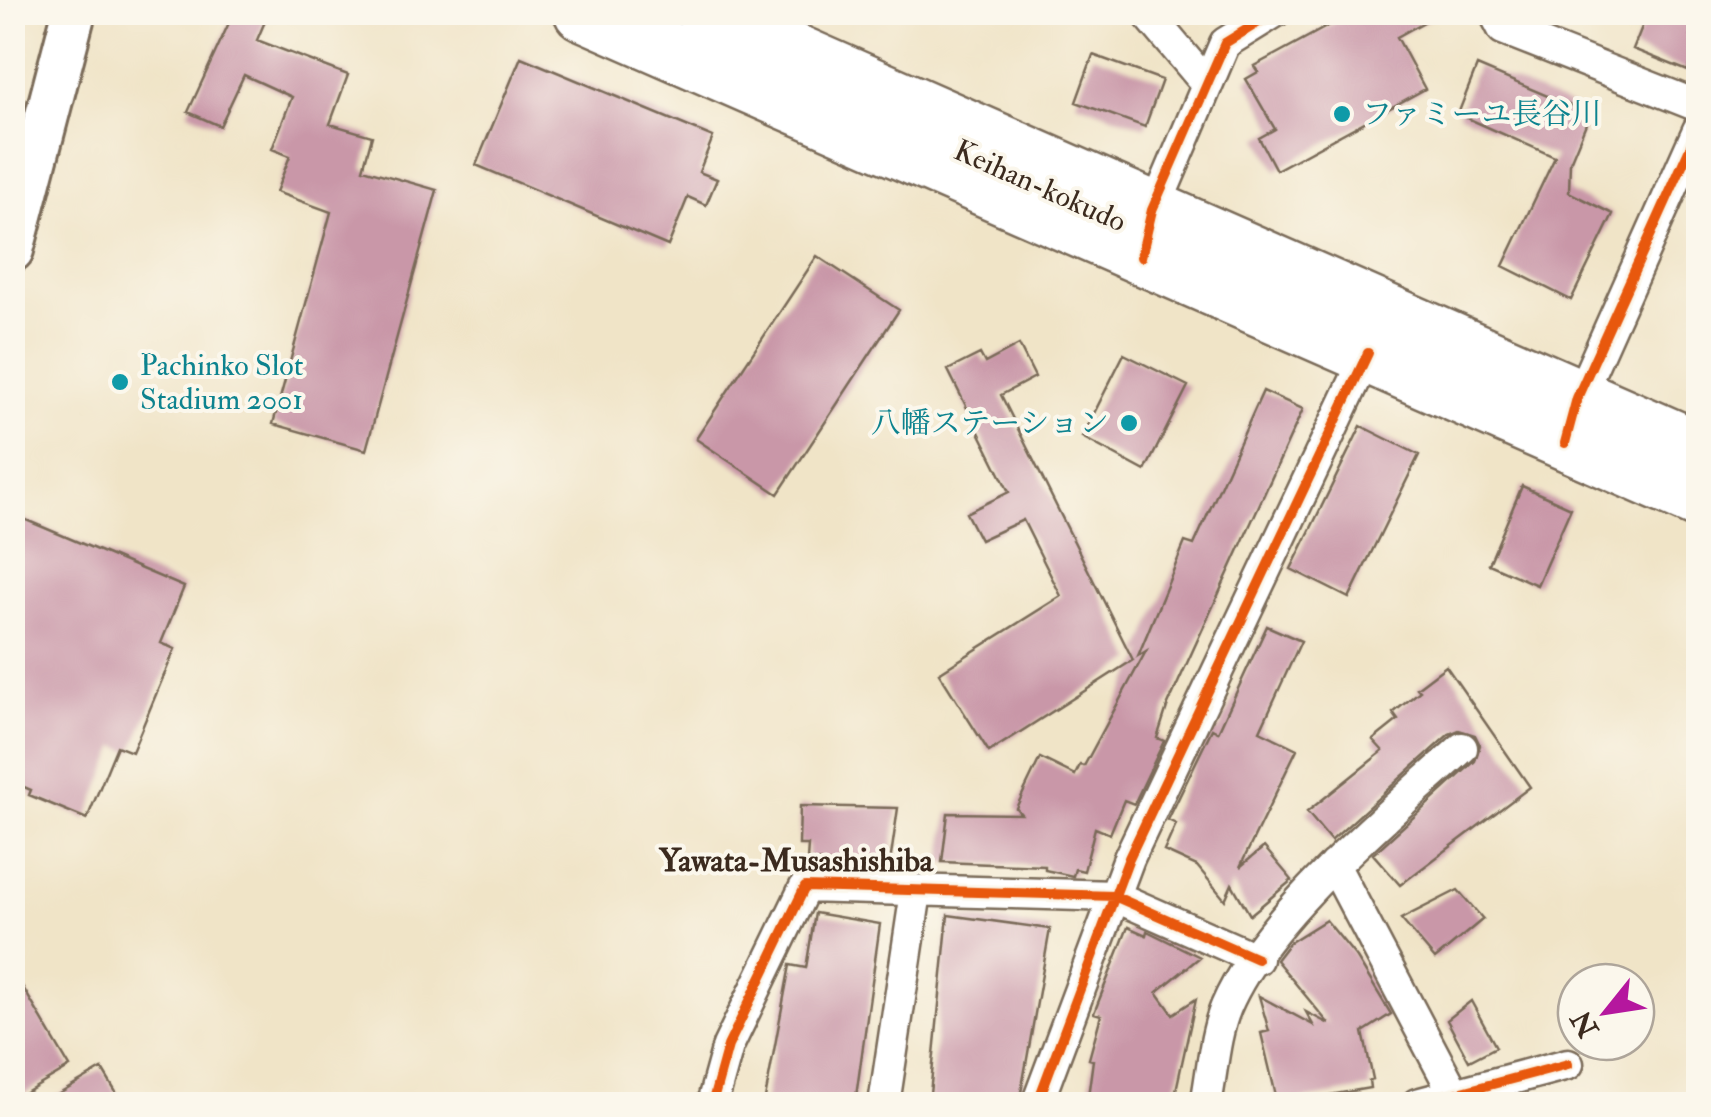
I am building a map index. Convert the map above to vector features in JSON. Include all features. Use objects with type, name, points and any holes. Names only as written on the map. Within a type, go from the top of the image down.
[{"type":"highway","name":"Keihan-kokudo","points":[[582,12],[1147,234],[1571,420],[1698,500]]},
{"type":"highway","name":"Keihan-kokudo","points":[[704,12],[1147,234],[1368,353],[1571,420],[1698,449]]},
{"type":"main road","points":[[12,250],[74,12]]},
{"type":"street","points":[[1146,12],[1205,82]]},
{"type":"street","points":[[1147,234],[1205,82],[1225,43],[1275,12]]},
{"type":"street","points":[[1494,12],[1503,28],[1698,106]]},
{"type":"street","points":[[1571,420],[1698,130]]},
{"type":"street","points":[[1037,1104],[1114,896],[1368,353]]},
{"type":"street","points":[[1206,1104],[1226,1008],[1257,959],[1334,865],[1462,748]]},
{"type":"street","points":[[1334,865],[1455,1094]]},
{"type":"street","points":[[712,1104],[728,1046],[805,887],[1114,896],[1257,959]]},
{"type":"street","points":[[884,1104],[916,892]]},
{"type":"street","points":[[1417,1104],[1568,1064]]},
{"type":"building","points":[[234,12],[269,12],[257,40],[348,75],[330,124],[372,136],[363,169],[437,190],[366,450],[273,424],[331,212],[276,192],[290,156],[272,149],[292,97],[244,75],[220,126],[188,112]]},
{"type":"building","points":[[1354,12],[1442,12],[1397,37],[1425,89],[1276,170],[1259,138],[1275,129],[1246,79],[1258,72],[1254,66]]},
{"type":"building","points":[[1648,12],[1698,12],[1690,36],[1698,40],[1698,45],[1688,71],[1633,49]]},
{"type":"building","points":[[1093,55],[1162,80],[1145,127],[1076,102]]},
{"type":"building","points":[[521,57],[713,137],[699,172],[717,179],[706,205],[688,197],[668,246],[476,165]]},
{"type":"building","points":[[1477,66],[1590,114],[1570,162],[1569,192],[1613,214],[1571,300],[1503,266],[1555,157],[1458,114]]},
{"type":"building","points":[[817,256],[899,310],[778,494],[696,439]]},
{"type":"building","points":[[1019,345],[1035,377],[1001,395],[1133,660],[989,752],[939,673],[1061,596],[1023,520],[980,540],[966,513],[1009,492],[948,370],[980,354],[985,363]]},
{"type":"building","name":"八幡ステーション","points":[[1124,354],[1188,386],[1145,471],[1082,437]]},
{"type":"building","points":[[1263,391],[1303,409],[1167,707],[1157,738],[1164,741],[1134,804],[1124,800],[1110,834],[1095,828],[1084,871],[1075,869],[1073,876],[1045,870],[1045,866],[942,862],[948,813],[1021,814],[1016,808],[1040,758],[1075,775],[1080,765],[1084,766],[1146,651],[1138,656],[1185,542],[1194,545]]},
{"type":"building","points":[[1361,426],[1419,455],[1349,598],[1291,569]]},
{"type":"building","points":[[1522,486],[1571,508],[1537,585],[1489,564]]},
{"type":"building","points":[[12,514],[184,587],[161,643],[175,649],[132,752],[117,746],[87,819],[29,795],[31,790],[12,782]]},
{"type":"building","points":[[1267,626],[1301,641],[1260,731],[1297,749],[1240,867],[1264,847],[1292,880],[1250,915],[1232,884],[1225,900],[1197,866],[1164,851],[1176,824],[1168,820],[1212,729],[1218,732]]},
{"type":"building","points":[[1446,666],[1530,787],[1400,885],[1373,854],[1475,761],[1480,745],[1475,735],[1459,730],[1449,734],[1331,841],[1307,812],[1383,751],[1373,740],[1398,720],[1393,713]]},
{"type":"building","points":[[800,806],[898,808],[889,870],[807,860],[808,845],[799,845]]},
{"type":"building","points":[[1458,890],[1483,919],[1435,959],[1401,919]]},
{"type":"building","points":[[815,913],[880,924],[855,1104],[764,1104],[790,965],[806,968]]},
{"type":"building","points":[[948,915],[1050,929],[1019,1104],[929,1104]]},
{"type":"building","points":[[1326,920],[1357,958],[1391,1014],[1363,1032],[1373,1079],[1369,1080],[1370,1088],[1278,1104],[1261,1033],[1269,1031],[1259,996],[1313,1025],[1306,1012],[1329,1024],[1276,960],[1289,943]]},
{"type":"building","points":[[1128,927],[1146,935],[1147,931],[1200,957],[1157,992],[1173,1014],[1196,999],[1173,1104],[1087,1104],[1093,1060],[1089,1059],[1101,1015],[1094,1013]]},
{"type":"building","points":[[12,969],[70,1067],[12,1101]]},
{"type":"building","points":[[1471,1001],[1496,1047],[1469,1061],[1447,1020]]},
{"type":"building","points":[[102,1069],[123,1104],[42,1104]]},
{"type":"cycle path","points":[[1141,257],[1152,210],[1225,43],[1275,12]]},
{"type":"cycle path","points":[[1565,443],[1577,398],[1698,130]]},
{"type":"cycle path","points":[[1037,1104],[1129,858],[1368,353]]},
{"type":"cycle path","points":[[712,1104],[728,1046],[805,887],[1114,896],[1257,959]]},
{"type":"cycle path","points":[[1417,1104],[1568,1064]]},
{"type":"place","name":"ファミーユ長谷川","points":[[1342,114]]},
{"type":"place","name":"Pachinko Slot Stadium 2001","points":[[120,382]]},
{"type":"place","name":"八幡ステーション","points":[[1129,423]]},
{"type":"district","name":"Yawata-Musashishiba","points":[[796,861]]}]
